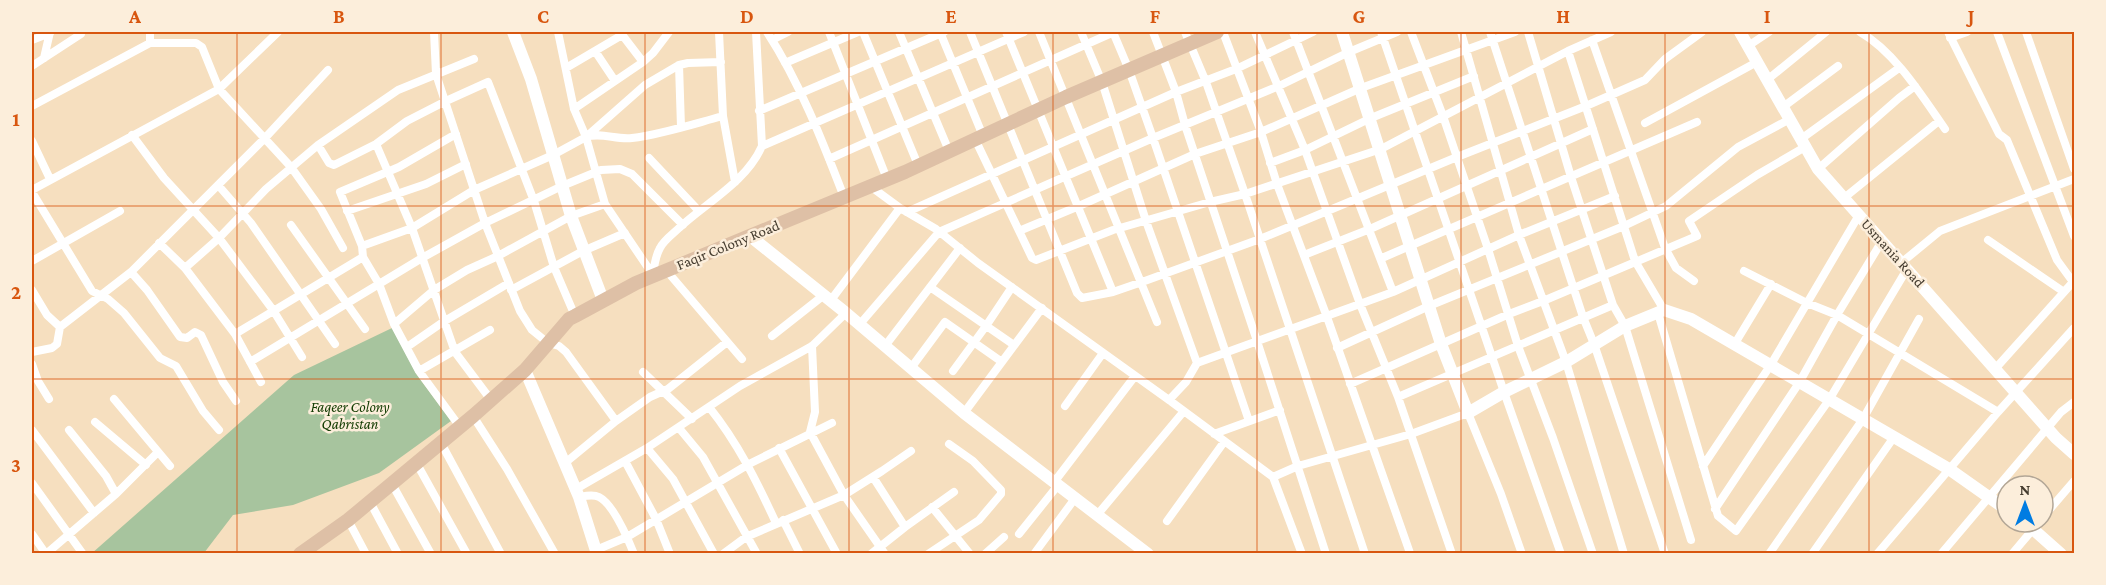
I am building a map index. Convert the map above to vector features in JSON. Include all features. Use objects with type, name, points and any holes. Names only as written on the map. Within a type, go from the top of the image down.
[{"type":"main road","points":[[513,32],[531,80],[571,216],[603,300]]},
{"type":"main road","name":"Faqir Colony Road","points":[[304,552],[348,520],[473,416],[525,370],[569,319],[659,273],[887,179],[1162,56],[1188,37],[1217,32]]},
{"type":"main road","points":[[1342,32],[1441,344],[1468,413],[1504,392],[1566,362],[1626,326],[1661,312],[1691,319],[1949,469],[1995,501]]},
{"type":"main road","name":"Usmania Road","points":[[1740,32],[1818,169],[2048,429],[2074,454]]},
{"type":"main road","points":[[750,236],[860,324],[964,413],[1148,554]]},
{"type":"main road","points":[[525,370],[578,493],[597,552]]},
{"type":"main road","points":[[2042,534],[2061,554]]},
{"type":"street","points":[[44,58],[50,32]]},
{"type":"street","points":[[32,40],[50,32]]},
{"type":"street","points":[[32,66],[81,32]]},
{"type":"street","points":[[150,32],[150,43]]},
{"type":"street","points":[[219,430],[210,422],[176,366],[160,358],[124,313],[100,294],[92,291],[32,191],[50,179],[219,89],[278,32]]},
{"type":"street","points":[[434,32],[436,74],[485,224],[520,311],[532,330],[548,343],[559,346],[566,352],[616,421]]},
{"type":"street","points":[[560,32],[574,109],[586,137],[605,204],[625,233],[659,273],[742,359]]},
{"type":"street","points":[[574,109],[643,62],[669,32]]},
{"type":"street","points":[[719,32],[723,116],[735,182]]},
{"type":"street","points":[[659,273],[656,257],[661,245],[698,210],[735,182],[758,155],[762,146],[756,32]]},
{"type":"street","points":[[788,32],[769,36],[816,123],[844,197]]},
{"type":"street","points":[[829,32],[887,179]]},
{"type":"street","points":[[785,63],[858,32]]},
{"type":"street","points":[[864,32],[918,165]]},
{"type":"street","points":[[898,32],[949,152]]},
{"type":"street","points":[[759,111],[941,32],[967,97],[992,174],[1034,260],[1119,228],[1245,194],[1381,149],[1568,51],[1611,32]]},
{"type":"street","points":[[969,32],[1080,297],[1113,292],[1166,274],[1292,226],[1391,183],[1586,106],[1645,80],[1665,59],[1702,32]]},
{"type":"street","points":[[762,146],[978,52],[1008,35],[1024,32]]},
{"type":"street","points":[[1040,32],[1157,322]]},
{"type":"street","points":[[1081,32],[1102,82],[1146,221],[1197,363]]},
{"type":"street","points":[[829,159],[1113,32],[1154,138],[1250,422]]},
{"type":"street","points":[[1153,32],[1176,92],[1326,554]]},
{"type":"street","points":[[1223,32],[1261,132],[1276,184],[1327,317],[1410,554]]},
{"type":"street","points":[[1255,32],[1305,150],[1360,304],[1398,397],[1452,554]]},
{"type":"street","points":[[772,336],[828,298],[903,210],[992,174],[1176,92],[1236,69],[1294,36],[1313,32]]},
{"type":"street","points":[[860,324],[939,232],[1123,151],[1279,86],[1382,34],[1398,32]]},
{"type":"street","points":[[1411,32],[1443,116],[1518,346],[1593,554]]},
{"type":"street","points":[[1461,32],[1519,235],[1566,362],[1623,554]]},
{"type":"street","points":[[1019,231],[1195,154],[1261,132],[1361,88],[1466,50],[1491,36],[1515,32]]},
{"type":"street","points":[[1528,32],[1581,210],[1613,305],[1626,326],[1691,540]]},
{"type":"street","points":[[1748,46],[1769,32]]},
{"type":"street","points":[[1767,80],[1826,32]]},
{"type":"street","points":[[1967,32],[1949,35],[1999,134],[2007,140],[2057,260],[2071,273],[2073,282],[1995,369]]},
{"type":"street","points":[[1997,32],[2074,236]]},
{"type":"street","points":[[2026,32],[2074,169]]},
{"type":"street","points":[[566,68],[621,33],[643,62]]},
{"type":"street","points":[[1865,33],[1875,40],[1915,86],[1945,129]]},
{"type":"street","points":[[1382,34],[1561,554]]},
{"type":"street","points":[[1008,35],[1113,292]]},
{"type":"street","points":[[1294,36],[1382,258],[1393,292]]},
{"type":"street","points":[[1491,36],[1582,317],[1594,344],[1665,554]]},
{"type":"street","points":[[1188,37],[1206,81],[1245,194],[1365,554]]},
{"type":"street","points":[[1592,40],[1665,248],[1676,268],[1694,281]]},
{"type":"street","points":[[32,106],[150,43],[196,43],[202,47],[219,89],[291,166],[321,209],[343,248]]},
{"type":"street","points":[[595,51],[615,81]]},
{"type":"street","points":[[1568,51],[1635,261],[1661,312],[1718,516],[1736,531],[1829,400],[1868,335],[1904,266],[1940,231],[2074,179]]},
{"type":"street","points":[[185,268],[219,238],[291,166],[318,145],[398,90],[474,59]]},
{"type":"street","points":[[586,137],[645,85],[679,65],[721,62]]},
{"type":"street","points":[[1645,123],[1757,62]]},
{"type":"street","points":[[679,65],[681,127]]},
{"type":"street","points":[[1783,107],[1838,66]]},
{"type":"street","points":[[1350,384],[1509,314],[1697,236],[1689,221],[1803,143],[1899,68]]},
{"type":"street","points":[[32,352],[52,348],[57,344],[60,327],[130,272],[265,138],[328,70]]},
{"type":"street","points":[[1270,163],[1474,76]]},
{"type":"street","points":[[318,145],[331,165],[376,144],[407,121],[446,100],[488,82],[534,201],[554,267],[575,316]]},
{"type":"street","points":[[1818,169],[1915,86]]},
{"type":"street","points":[[362,246],[412,228],[474,190],[553,155],[586,137],[595,134],[616,139],[630,139],[723,116]]},
{"type":"street","points":[[1337,348],[1429,306],[1624,226],[1666,206],[1738,147],[1790,119]]},
{"type":"street","points":[[1844,198],[1939,121]]},
{"type":"street","points":[[1382,258],[1697,122]]},
{"type":"street","points":[[1304,255],[1370,229],[1593,129]]},
{"type":"street","points":[[456,134],[388,172],[341,191],[340,194],[362,246],[363,257],[380,284],[394,324],[419,371],[460,427]]},
{"type":"street","points":[[132,135],[164,178],[219,238],[273,310],[302,357]]},
{"type":"street","points":[[32,141],[50,179]]},
{"type":"street","points":[[376,144],[412,228],[455,352],[491,400]]},
{"type":"street","points":[[649,158],[698,210]]},
{"type":"street","points":[[347,211],[426,184],[466,164]]},
{"type":"street","points":[[250,362],[422,258],[562,186],[601,170],[627,171],[683,225]]},
{"type":"street","points":[[218,185],[251,223],[335,344]]},
{"type":"street","points":[[870,186],[939,232],[1273,477],[1302,554]]},
{"type":"street","points":[[1169,400],[1186,382],[1197,363],[1393,292],[1519,235],[1615,196]]},
{"type":"street","points":[[394,324],[434,290],[467,270],[543,233],[571,216],[605,204]]},
{"type":"street","points":[[33,256],[64,244],[120,212]]},
{"type":"street","points":[[1703,466],[1770,366],[1858,215]]},
{"type":"street","points":[[291,225],[365,329]]},
{"type":"street","points":[[407,347],[443,321],[583,251],[625,233]]},
{"type":"street","points":[[1989,240],[2064,292]]},
{"type":"street","points":[[1716,509],[1799,383],[1882,241]]},
{"type":"street","points":[[159,243],[185,268],[235,334],[261,382]]},
{"type":"street","points":[[885,346],[960,248]]},
{"type":"street","points":[[235,334],[363,257]]},
{"type":"street","points":[[1744,271],[1807,303],[1837,315],[1998,412]]},
{"type":"street","points":[[130,272],[147,290],[180,337],[187,338],[195,332],[201,335],[223,382],[236,400]]},
{"type":"street","points":[[1734,345],[1770,284]]},
{"type":"street","points":[[930,287],[1014,345]]},
{"type":"street","points":[[953,371],[1012,287]]},
{"type":"street","points":[[32,290],[47,315],[60,327]]},
{"type":"street","points":[[1398,397],[1613,305]]},
{"type":"street","points":[[964,413],[1042,308]]},
{"type":"street","points":[[578,493],[740,386],[812,346],[846,313]]},
{"type":"street","points":[[1769,554],[1863,419],[1919,319]]},
{"type":"street","points":[[911,368],[945,322],[1002,362]]},
{"type":"street","points":[[1877,554],[1998,412],[2074,328]]},
{"type":"street","points":[[419,371],[490,330]]},
{"type":"street","points":[[565,463],[616,421],[650,397],[668,389],[727,342]]},
{"type":"street","points":[[812,346],[815,412],[810,432],[844,495],[883,550]]},
{"type":"street","points":[[1065,406],[1103,353]]},
{"type":"street","points":[[32,364],[38,381],[49,399]]},
{"type":"street","points":[[643,372],[692,419]]},
{"type":"street","points":[[1019,534],[1135,376]]},
{"type":"street","points":[[114,399],[170,466]]},
{"type":"street","points":[[1944,552],[2061,412],[2074,402]]},
{"type":"street","points":[[709,407],[749,464],[800,554]]},
{"type":"street","points":[[1215,434],[1280,410]]},
{"type":"street","points":[[1098,514],[1184,411]]},
{"type":"street","points":[[1273,477],[1298,466],[1411,434],[1468,413],[1522,554]]},
{"type":"street","points":[[473,416],[507,469],[555,554]]},
{"type":"street","points":[[94,422],[146,465]]},
{"type":"street","points":[[597,552],[627,537],[716,482],[810,432],[832,423]]},
{"type":"street","points":[[679,428],[703,457],[757,554]]},
{"type":"street","points":[[32,430],[94,513]]},
{"type":"street","points":[[69,430],[106,476],[116,494]]},
{"type":"street","points":[[1812,554],[1894,437]]},
{"type":"street","points":[[441,442],[501,554]]},
{"type":"street","points":[[1167,521],[1224,442]]},
{"type":"street","points":[[928,554],[979,520],[1001,492],[973,461],[948,444]]},
{"type":"street","points":[[647,448],[673,479],[714,554]]},
{"type":"street","points":[[779,448],[837,554]]},
{"type":"street","points":[[723,554],[746,537],[844,495],[911,451]]},
{"type":"street","points":[[32,534],[46,553],[116,494],[158,453]]},
{"type":"street","points":[[625,461],[656,519],[670,554]]},
{"type":"street","points":[[417,464],[467,554]]},
{"type":"street","points":[[873,477],[905,527]]},
{"type":"street","points":[[2055,503],[2074,481]]},
{"type":"street","points":[[32,483],[83,554]]},
{"type":"street","points":[[392,484],[431,554]]},
{"type":"street","points":[[871,554],[883,550],[905,527],[954,492]]},
{"type":"street","points":[[578,493],[599,497],[609,506],[634,554]]},
{"type":"street","points":[[1034,554],[1076,497]]},
{"type":"street","points":[[370,502],[398,554]]},
{"type":"street","points":[[932,507],[970,554]]},
{"type":"street","points":[[348,520],[366,554]]},
{"type":"street","points":[[2012,554],[2025,534]]},
{"type":"street","points":[[985,554],[1004,537]]},
{"type":"green space","name":"Faqeer Colony Qabristan","points":[[392,328],[417,375],[451,421],[379,473],[293,505],[233,515],[204,553],[91,554],[294,375]]}]
